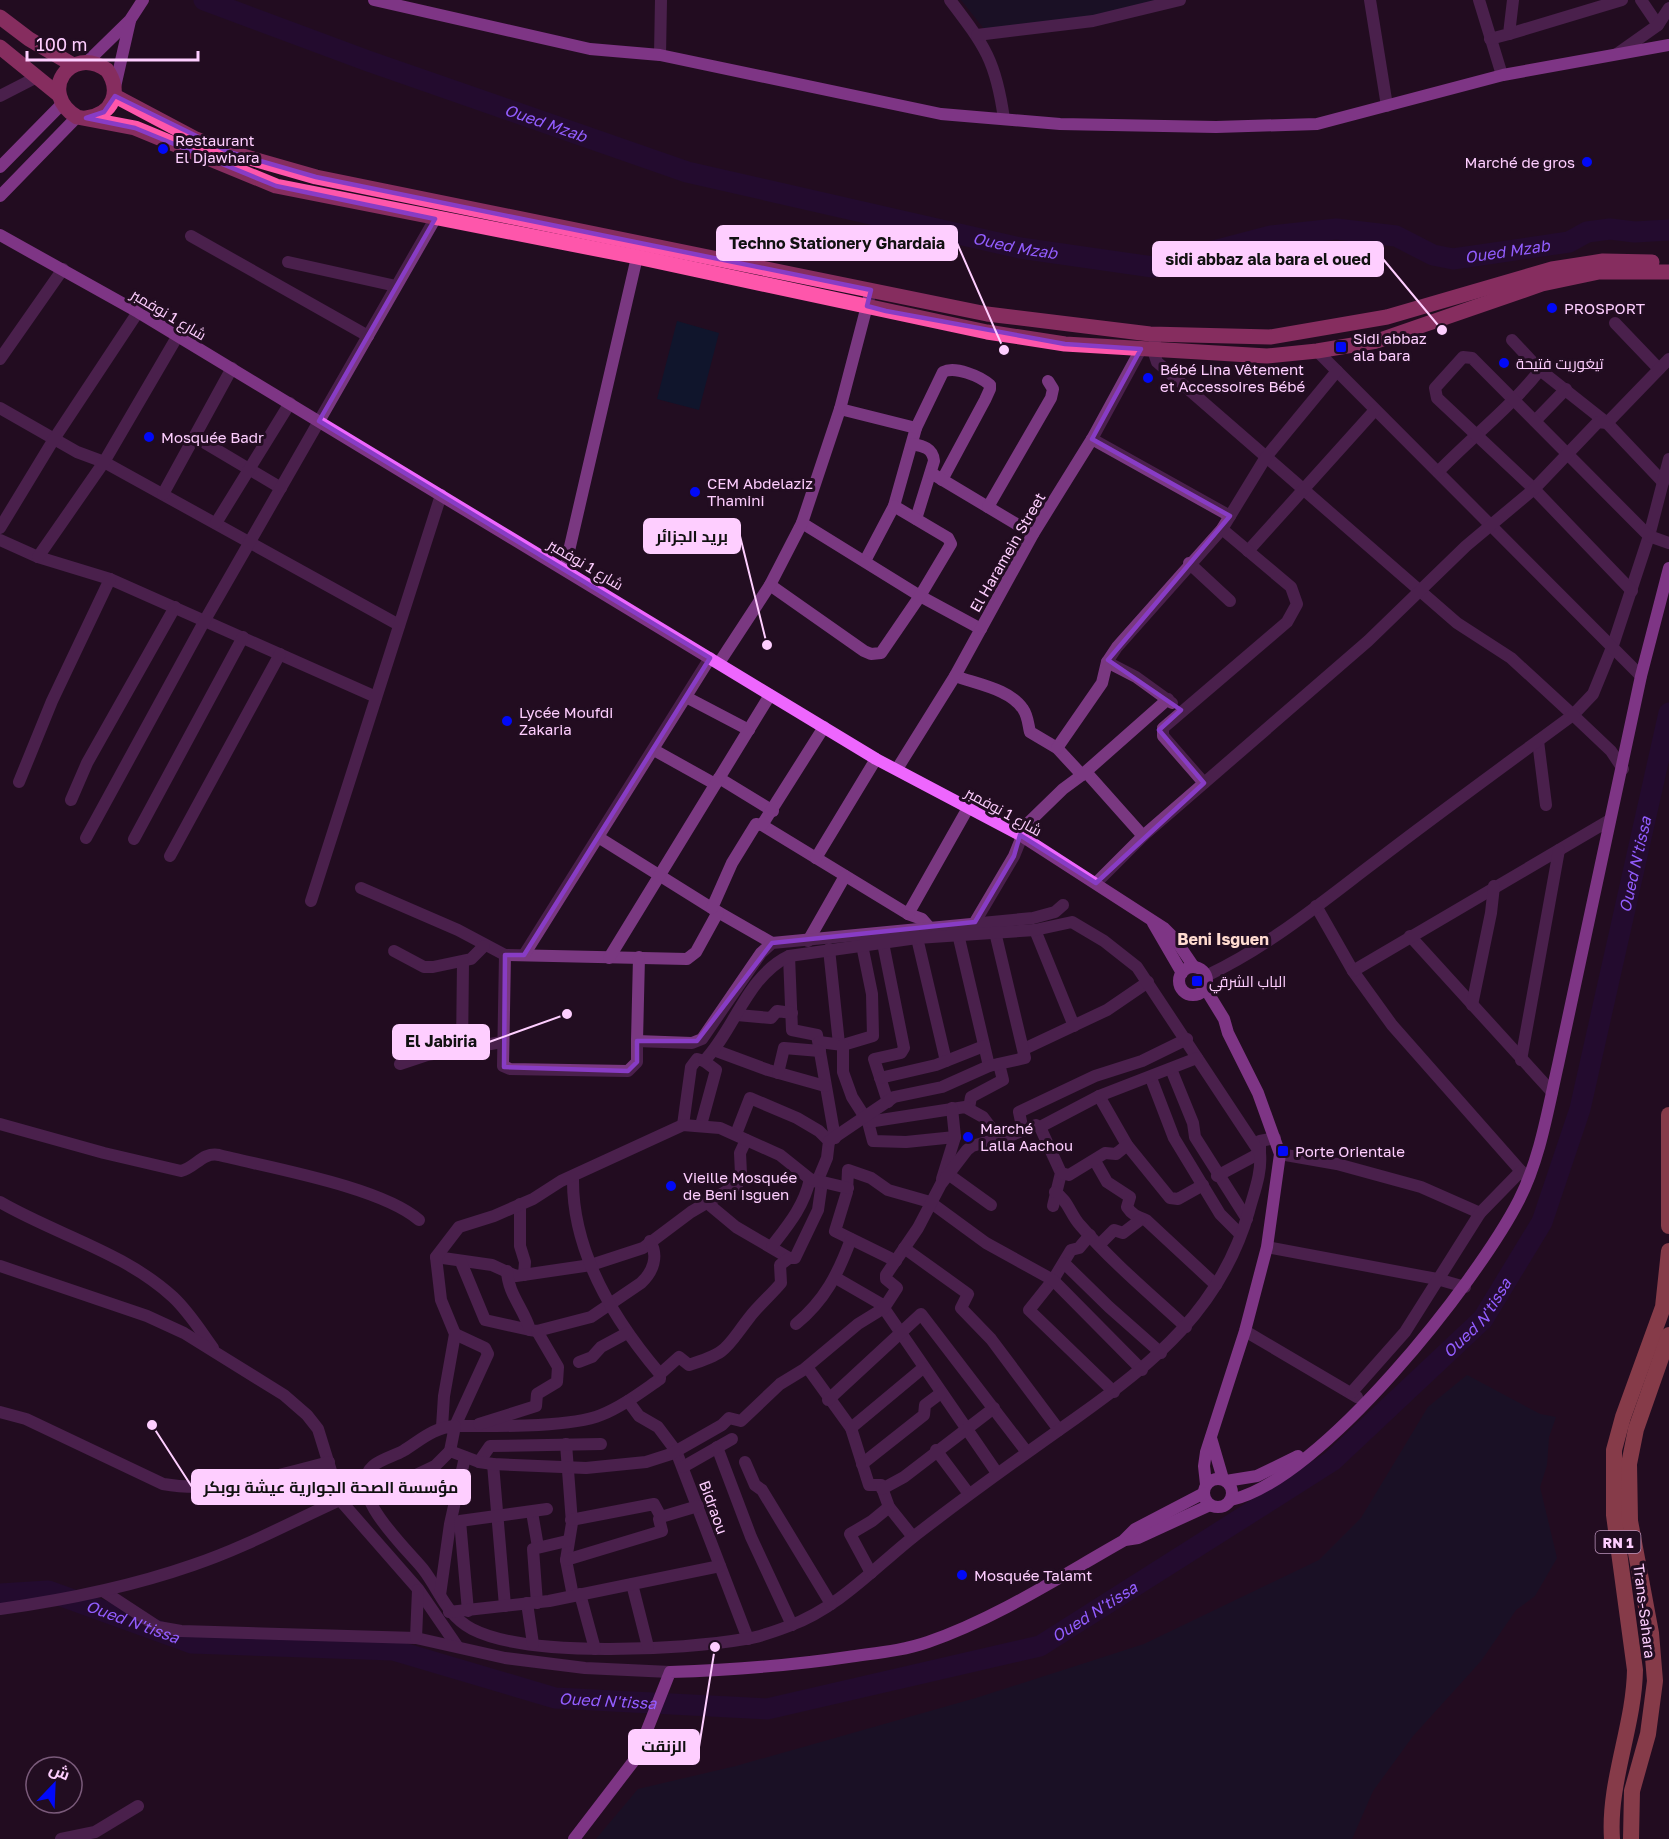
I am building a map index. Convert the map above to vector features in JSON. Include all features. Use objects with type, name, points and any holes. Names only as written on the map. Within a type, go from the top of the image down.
[{"type":"highway","points":[[1669,1115],[1669,1226]]},
{"type":"highway","name":"Trans-Sahara","points":[[1612,1839],[1613,1798],[1634,1692],[1635,1671],[1614,1515],[1614,1450],[1663,1307],[1669,1251]]},
{"type":"highway","name":"Trans-Sahara","points":[[1631,1839],[1632,1791],[1648,1734],[1655,1681],[1651,1633],[1630,1521],[1629,1464],[1636,1430],[1669,1335]]},
{"type":"main road","points":[[0,167],[60,100],[61,78],[132,17],[143,0]]},
{"type":"main road","points":[[374,0],[590,49],[660,55],[941,114],[1103,125],[1278,127],[1317,124],[1502,75],[1669,45]]},
{"type":"main road","points":[[0,17],[29,39],[80,63],[107,70],[115,92],[207,144],[316,177],[987,314],[1156,334],[1270,337],[1387,317],[1552,269],[1603,261],[1669,264]]},
{"type":"main road","points":[[0,196],[81,117],[104,112],[115,92],[132,17]]},
{"type":"main road","points":[[0,47],[81,117],[135,128],[276,186],[637,257],[987,332],[1065,344],[1267,356],[1317,351],[1377,341],[1542,284],[1599,272],[1669,272]]},
{"type":"main road","name":"شارع 1 نوفمبر","points":[[0,235],[63,269],[232,368],[565,568],[876,759],[1020,835],[1096,883],[1153,923],[1188,970]]},
{"type":"main road","points":[[1123,1540],[1138,1538],[1210,1505],[1224,1506],[1231,1500],[1278,1477],[1311,1452],[1365,1402],[1414,1349],[1465,1287],[1497,1240],[1525,1175],[1552,1092],[1591,922],[1610,819],[1623,769],[1641,676],[1669,568]]},
{"type":"main road","points":[[1204,986],[1191,994],[1184,991],[1180,982],[1188,970],[1201,969],[1204,986],[1222,1029],[1228,1033],[1258,1093],[1280,1154],[1267,1247],[1245,1331],[1210,1437],[1204,1466],[1205,1488],[1210,1505]]},
{"type":"main road","points":[[1210,1437],[1225,1480],[1232,1490],[1231,1500]]},
{"type":"main road","points":[[574,1839],[636,1758],[670,1672],[740,1670],[915,1646],[954,1632],[1020,1598],[1123,1540],[1135,1529],[1205,1488],[1214,1479],[1257,1476],[1294,1457],[1311,1452]]},
{"type":"street","points":[[660,55],[661,0]]},
{"type":"street","points":[[950,0],[977,36],[996,70],[1004,119]]},
{"type":"street","points":[[977,36],[1093,21],[1180,0]]},
{"type":"street","points":[[1371,0],[1387,106]]},
{"type":"street","points":[[1479,0],[1502,75]]},
{"type":"street","points":[[1509,34],[1513,0]]},
{"type":"street","points":[[1490,39],[1622,0]]},
{"type":"street","points":[[1641,0],[1658,25]]},
{"type":"street","points":[[1617,54],[1658,25],[1669,8]]},
{"type":"street","points":[[0,96],[37,77]]},
{"type":"street","points":[[86,838],[205,620],[435,219]]},
{"type":"street","points":[[190,236],[368,336]]},
{"type":"street","points":[[565,568],[637,257]]},
{"type":"street","points":[[288,262],[396,286]]},
{"type":"street","points":[[0,359],[63,269]]},
{"type":"street","points":[[525,955],[686,697],[770,585],[802,523],[840,409],[871,290]]},
{"type":"street","points":[[0,528],[54,439],[138,312]]},
{"type":"street","points":[[1615,323],[1659,369]]},
{"type":"street","name":"El Haramein Street","points":[[897,769],[956,676],[1033,534],[1156,334]]},
{"type":"street","points":[[38,557],[104,462],[177,337]]},
{"type":"street","points":[[1512,340],[1540,370],[1607,423],[1663,482]]},
{"type":"street","points":[[1147,350],[1157,362],[1422,590],[1457,623],[1511,658],[1611,751],[1623,769]]},
{"type":"street","points":[[1317,351],[1613,645],[1641,676]]},
{"type":"street","points":[[1632,591],[1534,489],[1435,393],[1437,384],[1463,357],[1476,361],[1649,536],[1669,543]]},
{"type":"street","points":[[1607,423],[1669,360]]},
{"type":"street","points":[[163,494],[232,368]]},
{"type":"street","points":[[865,561],[894,506],[916,428],[943,372],[947,370],[970,375],[990,385],[990,389],[936,477],[916,519]]},
{"type":"street","points":[[1438,472],[1476,433],[1515,402],[1540,370]]},
{"type":"street","points":[[1058,748],[1102,683],[1107,662],[1189,563],[1222,529],[1266,457],[1337,371]]},
{"type":"street","points":[[988,507],[1052,398],[1053,389],[1048,381]]},
{"type":"street","points":[[1535,421],[1566,389]]},
{"type":"street","points":[[216,523],[290,404]]},
{"type":"street","points":[[0,408],[77,452],[104,462],[163,494],[399,625]]},
{"type":"street","points":[[840,409],[916,428]]},
{"type":"street","points":[[1248,551],[1375,410]]},
{"type":"street","points":[[1096,883],[1143,836],[1368,641],[1466,546],[1534,489],[1569,455],[1590,427],[1598,422],[1607,423]]},
{"type":"street","points":[[195,437],[250,467],[281,488]]},
{"type":"street","points":[[1092,439],[1230,516]]},
{"type":"street","points":[[912,444],[927,448],[933,455],[936,477]]},
{"type":"street","points":[[1204,986],[1290,928],[1316,906],[1573,716],[1593,694],[1632,591],[1669,459]]},
{"type":"street","points":[[936,477],[1033,534]]},
{"type":"street","points":[[311,901],[441,495]]},
{"type":"street","points":[[770,585],[871,654],[881,653],[920,596],[951,544],[948,538],[894,506]]},
{"type":"street","points":[[802,523],[920,596],[981,629]]},
{"type":"street","points":[[1204,783],[1162,733],[1164,725],[1287,622],[1296,604],[1295,593],[1222,529]]},
{"type":"street","points":[[0,540],[38,557],[110,579],[376,697]]},
{"type":"street","points":[[1189,563],[1230,601]]},
{"type":"street","points":[[19,782],[52,701],[110,579]]},
{"type":"street","points":[[71,800],[87,763],[175,607]]},
{"type":"street","points":[[134,839],[243,637]]},
{"type":"street","points":[[170,856],[280,654]]},
{"type":"street","points":[[1107,662],[1136,677],[1181,710]]},
{"type":"street","points":[[956,676],[998,691],[1015,701],[1026,714],[1030,732],[1058,748],[1143,836]]},
{"type":"street","points":[[609,958],[770,695]]},
{"type":"street","points":[[686,697],[749,730]]},
{"type":"street","points":[[975,922],[1014,856],[1020,835],[1032,818],[1168,699]]},
{"type":"street","points":[[762,825],[773,811],[824,727]]},
{"type":"street","points":[[1538,741],[1546,805]]},
{"type":"street","points":[[654,750],[773,811]]},
{"type":"street","points":[[816,858],[876,759]]},
{"type":"street","points":[[908,914],[968,808]]},
{"type":"street","points":[[1353,971],[1610,819]]},
{"type":"street","points":[[361,888],[458,930],[484,946],[505,955],[609,958],[690,957],[715,910],[738,853],[756,824],[762,825],[908,914],[922,920],[929,927]]},
{"type":"street","points":[[598,837],[772,943]]},
{"type":"street","points":[[1521,1060],[1559,850]]},
{"type":"street","points":[[808,941],[845,876]]},
{"type":"street","points":[[1472,1005],[1491,913],[1494,886]]},
{"type":"street","points":[[637,1041],[692,1043],[702,1039],[765,948],[772,943],[1047,916],[1063,905]]},
{"type":"street","points":[[1316,906],[1353,971],[1392,1025],[1525,1175],[1480,1213],[1405,1332],[1352,1393]]},
{"type":"street","points":[[704,1061],[714,1050],[763,975],[777,962],[789,956],[918,938],[1035,930],[1064,923],[1076,924],[1128,958],[1148,982],[1260,1153]]},
{"type":"street","points":[[1035,930],[1074,1026]]},
{"type":"street","points":[[832,1139],[867,1120],[894,1097],[949,1084],[994,1065],[1024,1058],[1026,1054],[995,932]]},
{"type":"street","points":[[958,934],[984,1046],[1003,1080],[971,1097],[969,1108]]},
{"type":"street","points":[[1410,936],[1552,1092]]},
{"type":"street","points":[[918,938],[946,1061]]},
{"type":"street","points":[[883,943],[904,1048],[901,1053],[874,1059],[888,1102]]},
{"type":"street","points":[[778,1073],[785,1047],[819,1047],[841,1044],[870,1038],[874,1034],[870,1016],[872,994],[862,945]]},
{"type":"street","points":[[394,951],[424,967],[463,962],[471,959],[484,946]]},
{"type":"street","points":[[829,949],[841,1044],[845,1055],[841,1064],[852,1097],[867,1120],[871,1137],[877,1143],[955,1137]]},
{"type":"street","points":[[505,955],[502,1064],[510,1069],[620,1071],[631,1070],[637,1062],[639,957]]},
{"type":"street","points":[[772,1246],[795,1217],[816,1181],[829,1153],[832,1139],[819,1047],[813,1033],[793,1031],[789,956]]},
{"type":"street","points":[[462,1051],[463,962]]},
{"type":"street","points":[[1024,1049],[1117,1004],[1148,982]]},
{"type":"street","points":[[737,1015],[771,1018],[777,1011],[792,1013]]},
{"type":"street","points":[[1023,1131],[1017,1115],[1019,1112],[1095,1076],[1142,1061],[1187,1040]]},
{"type":"street","points":[[400,1064],[427,1055],[462,1051],[502,1042]]},
{"type":"street","points":[[880,1078],[946,1061],[984,1046]]},
{"type":"street","points":[[714,1050],[778,1073],[825,1086]]},
{"type":"street","points":[[450,1451],[479,1462],[493,1464],[567,1468],[646,1462],[665,1457],[722,1425],[729,1418],[741,1421],[780,1384],[807,1367],[858,1324],[884,1308],[897,1290],[896,1285],[885,1278],[921,1223],[930,1202],[945,1179],[972,1146],[1036,1125],[1040,1127],[1099,1096],[1151,1078],[1197,1058]]},
{"type":"street","points":[[683,1125],[692,1063],[697,1059],[714,1066],[716,1071],[701,1125]]},
{"type":"street","points":[[1171,1069],[1194,1123],[1193,1134],[1217,1176],[1247,1219]]},
{"type":"street","points":[[1151,1078],[1174,1138],[1226,1222],[1240,1234]]},
{"type":"street","points":[[1099,1096],[1127,1145],[1172,1199],[1181,1198],[1203,1185]]},
{"type":"street","points":[[436,1257],[492,1265],[513,1275],[524,1275],[591,1265],[631,1253],[706,1202],[737,1185],[742,1168],[741,1137],[747,1101],[751,1098],[797,1118],[832,1139]]},
{"type":"street","points":[[867,1120],[895,1120],[952,1108],[969,1108],[983,1117],[998,1137]]},
{"type":"street","points":[[945,1179],[955,1137],[952,1108]]},
{"type":"street","points":[[0,1125],[181,1171],[189,1169],[205,1156],[219,1155],[360,1191],[411,1213],[419,1220]]},
{"type":"street","points":[[368,1498],[435,1466],[450,1451],[444,1396],[455,1335],[441,1300],[436,1257],[459,1227],[494,1216],[683,1125],[701,1125],[741,1137],[780,1155],[816,1181],[848,1188]]},
{"type":"street","points":[[1040,1127],[1061,1173],[1053,1206]]},
{"type":"street","points":[[789,1258],[780,1265],[781,1283],[750,1316],[740,1333],[723,1352],[689,1365],[682,1356],[679,1357],[660,1374],[660,1379],[628,1401],[602,1415],[580,1420],[448,1426],[375,1464],[366,1476],[368,1498],[375,1511],[428,1576],[449,1612],[483,1634],[533,1644],[595,1649],[748,1639],[792,1625],[831,1604],[871,1574],[913,1537],[1026,1451],[1114,1392],[1161,1353],[1186,1327],[1216,1285],[1247,1219],[1259,1175],[1260,1141],[1275,1138]]},
{"type":"street","points":[[1061,1173],[1069,1175],[1105,1154],[1116,1154],[1127,1145]]},
{"type":"street","points":[[1217,1176],[1260,1153]]},
{"type":"street","points":[[1280,1154],[1337,1164],[1421,1187],[1480,1213]]},
{"type":"street","points":[[1095,1161],[1107,1182],[1130,1197],[1128,1208],[1140,1220]]},
{"type":"street","points":[[896,1261],[835,1230],[848,1188],[846,1174],[850,1170],[871,1178],[888,1190],[930,1202],[986,1243],[1053,1280],[1142,1370]]},
{"type":"street","points":[[573,1178],[575,1220],[591,1265],[627,1333],[660,1374]]},
{"type":"street","points":[[945,1179],[991,1205]]},
{"type":"street","points":[[706,1202],[736,1227],[789,1258],[795,1258],[822,1200],[816,1181]]},
{"type":"street","points":[[1055,1192],[1064,1199],[1079,1224],[1133,1281],[1186,1327]]},
{"type":"street","points":[[0,1202],[137,1269],[174,1298],[190,1314],[215,1351]]},
{"type":"street","points":[[520,1204],[520,1246],[525,1262],[524,1275]]},
{"type":"street","points":[[1100,1244],[1114,1230],[1123,1233],[1140,1220],[1146,1220],[1216,1285]]},
{"type":"street","points":[[1090,1235],[1080,1247],[1071,1250],[1053,1280],[1031,1305],[1029,1311],[1114,1392]]},
{"type":"street","points":[[796,1324],[819,1304],[836,1278],[851,1239]]},
{"type":"street","points":[[461,1262],[485,1320],[533,1330],[591,1317],[648,1277],[655,1253],[650,1241]]},
{"type":"street","points":[[1267,1247],[1437,1279],[1465,1287]]},
{"type":"street","points":[[904,1248],[968,1294],[961,1308],[991,1339],[1059,1430]]},
{"type":"street","points":[[1064,1263],[1108,1308],[1161,1353]]},
{"type":"street","points":[[0,1266],[147,1316],[215,1351],[284,1395],[307,1415],[318,1429],[340,1500],[418,1589],[457,1646]]},
{"type":"street","points":[[476,1426],[484,1420],[536,1406],[537,1394],[556,1382],[558,1367],[509,1288],[507,1271]]},
{"type":"street","points":[[836,1278],[866,1294],[884,1308],[997,1473]]},
{"type":"street","points":[[828,1400],[918,1316],[923,1315],[1026,1451]]},
{"type":"street","points":[[1245,1331],[1365,1402]]},
{"type":"street","points":[[579,1362],[592,1357],[601,1347],[627,1333]]},
{"type":"street","points":[[448,1426],[488,1354],[485,1348],[455,1335]]},
{"type":"street","points":[[807,1367],[828,1400],[851,1428],[870,1486],[879,1484],[889,1507],[913,1537]]},
{"type":"street","points":[[851,1428],[923,1368]]},
{"type":"street","points":[[862,1464],[924,1415],[925,1405],[941,1393]]},
{"type":"street","name":"Bidraou","points":[[628,1401],[637,1414],[658,1427],[676,1451],[748,1639]]},
{"type":"street","points":[[882,1489],[904,1477],[936,1450],[994,1408]]},
{"type":"street","points":[[0,1412],[26,1419],[163,1484],[178,1487],[207,1487],[249,1482],[330,1462]]},
{"type":"street","points":[[683,1467],[732,1439]]},
{"type":"street","points":[[566,1444],[572,1520],[567,1541],[566,1560],[595,1649]]},
{"type":"street","points":[[479,1462],[490,1446],[601,1444]]},
{"type":"street","points":[[717,1448],[752,1537],[792,1625]]},
{"type":"street","points":[[936,1450],[969,1494]]},
{"type":"street","points":[[440,1595],[450,1524],[465,1457]]},
{"type":"street","points":[[746,1462],[755,1485],[762,1490],[831,1604]]},
{"type":"street","points":[[493,1464],[505,1606]]},
{"type":"street","points":[[0,1609],[103,1592],[193,1565],[252,1542],[340,1500]]},
{"type":"street","points":[[566,1560],[661,1533],[659,1518],[661,1516],[653,1504],[572,1520]]},
{"type":"street","points":[[661,1516],[698,1506]]},
{"type":"street","points":[[871,1574],[850,1534],[872,1521],[889,1507]]},
{"type":"street","points":[[468,1611],[460,1521],[547,1509]]},
{"type":"street","points":[[532,1512],[538,1547]]},
{"type":"street","points":[[533,1644],[532,1550],[567,1541]]},
{"type":"street","points":[[449,1612],[532,1603],[720,1566]]},
{"type":"street","points":[[632,1584],[648,1647]]},
{"type":"street","points":[[416,1638],[418,1589]]},
{"type":"street","points":[[103,1592],[158,1627],[182,1631],[416,1638],[515,1659],[585,1668],[670,1672]]},
{"type":"street","points":[[61,1839],[95,1832],[138,1806]]},
{"type":"highlighted area","points":[[115,96],[229,152],[316,177],[871,290],[867,306],[886,311],[1065,344],[1141,349],[1092,439],[1230,516],[1108,660],[1181,710],[1159,730],[1204,783],[1096,883],[1020,835],[1014,856],[975,922],[772,943],[697,1041],[637,1041],[637,1062],[628,1071],[504,1067],[505,955],[524,955],[710,658],[319,421],[435,219],[276,186],[135,128],[86,118],[104,112]]},
{"type":"shaded area","points":[[961,0],[1170,0],[1080,23],[985,30]]},
{"type":"shaded area","points":[[677,321],[719,333],[699,410],[657,399]]},
{"type":"shaded area","points":[[1467,1375],[1540,1414],[1556,1417],[1549,1437],[1547,1465],[1540,1487],[1557,1558],[1535,1596],[1516,1610],[1481,1661],[1413,1736],[1373,1791],[1352,1839],[596,1839],[638,1789],[736,1766],[976,1698],[1144,1644],[1319,1560],[1361,1518],[1428,1407]]},
{"type":"waterway","name":"Oued Mzab","points":[[204,0],[368,61],[687,172],[1020,248],[1153,267],[1271,236],[1336,229],[1396,236],[1433,255],[1453,259],[1569,242],[1587,232],[1610,229],[1635,232],[1669,230]]},
{"type":"waterway","name":"Oued N'tissa","points":[[0,1594],[48,1591],[192,1643],[393,1650],[555,1698],[767,1709],[1040,1646],[1332,1461],[1483,1319],[1542,1222],[1580,1109],[1669,713]]},
{"type":"place","name":"Restaurant El Djawhara","points":[[163,149]]},
{"type":"place","name":"Marché de gros","points":[[1587,162]]},
{"type":"place","name":"PROSPORT","points":[[1552,308]]},
{"type":"place","name":"sidi abbaz ala bara el oued","points":[[1442,330]]},
{"type":"place","name":"Sidi abbaz ala bara","points":[[1341,347]]},
{"type":"place","name":"Techno Stationery Ghardaia","points":[[1004,350]]},
{"type":"place","name":"تيغوريت فتيحة","points":[[1504,363]]},
{"type":"place","name":"Bébé Lina Vêtement et Accessoires Bébé","points":[[1148,378]]},
{"type":"place","name":"Mosquée Badr","points":[[149,437]]},
{"type":"place","name":"CEM Abdelaziz Thamini","points":[[695,492]]},
{"type":"place","name":"بريد الجزائر","points":[[767,645]]},
{"type":"place","name":"Lycée Moufdi Zakaria","points":[[507,721]]},
{"type":"place","name":"الباب الشرقي","points":[[1197,981]]},
{"type":"place","name":"El Jabiria","points":[[567,1014]]},
{"type":"place","name":"Marché Lalla Aachou","points":[[968,1137]]},
{"type":"place","name":"Porte Orientale","points":[[1283,1151]]},
{"type":"place","name":"Vieille Mosquée de Beni Isguen","points":[[671,1186]]},
{"type":"place","name":"مؤسسة الصحة الجوارية عيشة بوبكر","points":[[152,1425]]},
{"type":"place","name":"Mosquée Talamt","points":[[962,1575]]},
{"type":"place","name":"الزنقت","points":[[715,1647]]},
{"type":"district","name":"Beni Isguen","points":[[1223,939]]}]
